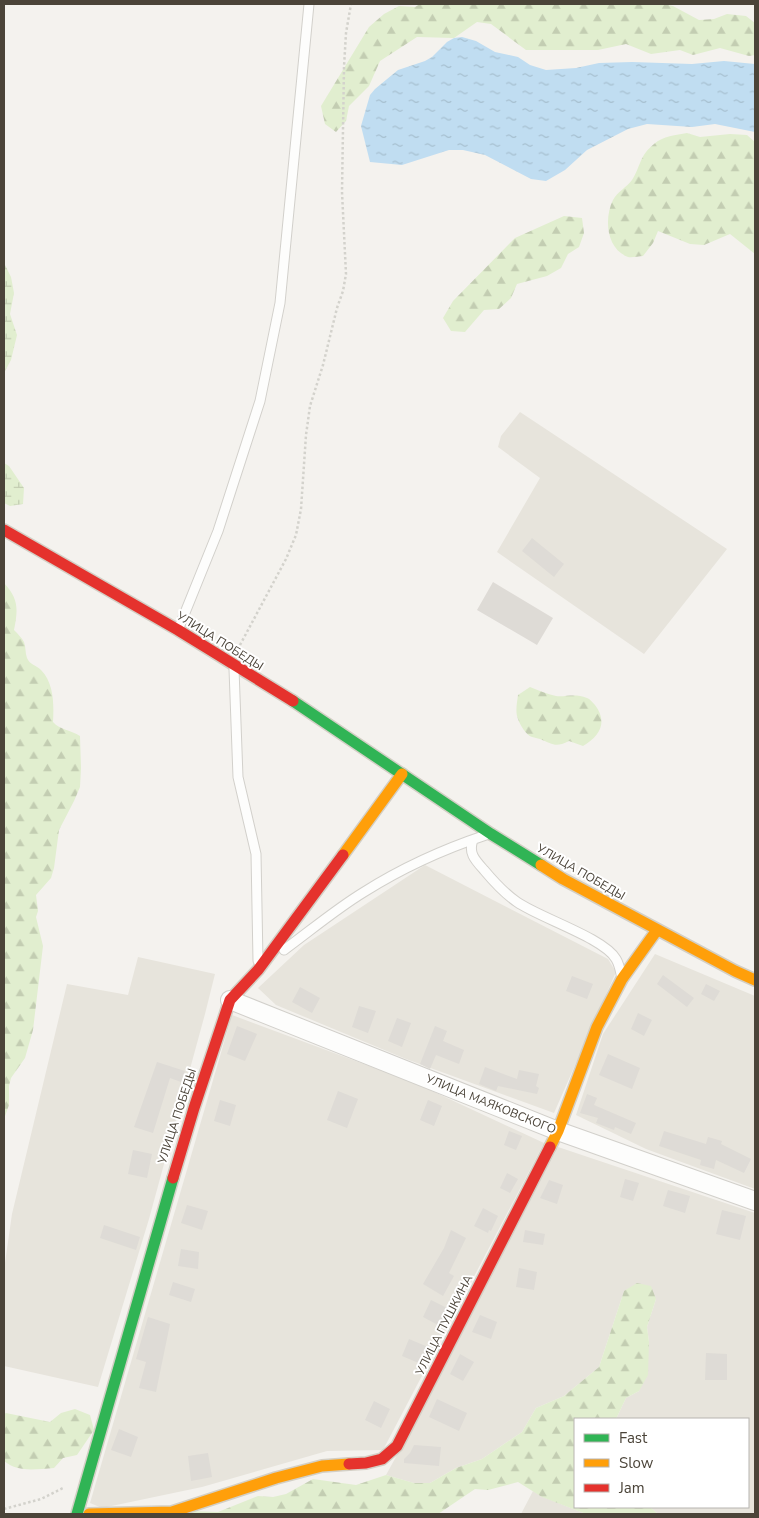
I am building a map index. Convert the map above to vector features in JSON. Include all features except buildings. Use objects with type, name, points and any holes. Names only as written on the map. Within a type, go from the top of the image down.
[{"type":"street","name":"УЛИЦА ПОБЕДЫ","points":[[4,530],[178,630],[318,717],[491,834],[563,879],[755,980]]},
{"type":"street","name":"УЛИЦА ПОБЕДЫ","points":[[77,1514],[162,1209],[230,1000],[258,970],[402,774]]},
{"type":"street","name":"УЛИЦА ПУШКИНА","points":[[89,1514],[172,1512],[276,1478],[322,1466],[366,1463],[382,1458],[397,1446],[558,1131],[597,1027],[622,979],[657,930]]},
{"type":"street","name":"УЛИЦА МАЯКОВСКОГО","points":[[230,1000],[558,1131],[755,1201]]},
{"type":"lane","points":[[178,630],[218,530],[260,401],[280,303],[309,4]]},
{"type":"lane","points":[[234,665],[238,777],[256,854],[258,970]]},
{"type":"lane","points":[[258,970],[363,892],[414,864],[491,834]]},
{"type":"lane","points":[[473,840],[471,847],[474,858],[502,890],[537,914],[589,938],[605,948],[616,958],[622,979]]},
{"type":"path","points":[[234,665],[238,649],[286,559],[296,535],[301,510],[306,434],[310,406],[323,365],[337,308],[344,291],[346,274],[342,192],[344,67],[346,32],[351,4]]},
{"type":"path","points":[[4,1509],[40,1499],[64,1488]]},
{"type":"shaded area","points":[[520,412],[727,549],[644,654],[497,552],[540,478],[498,447],[501,436]]},
{"type":"shaded area","points":[[425,865],[608,959],[616,972],[554,1113],[406,1059],[276,1005],[258,988],[304,945]]},
{"type":"shaded area","points":[[655,954],[755,996],[755,1189],[646,1149],[576,1115],[603,1034]]},
{"type":"shaded area","points":[[138,957],[215,974],[149,1219],[98,1387],[4,1366],[4,1270],[12,1214],[67,984],[128,995]]},
{"type":"shaded area","points":[[232,1015],[415,1083],[544,1143],[383,1450],[327,1451],[202,1487],[102,1508],[90,1503]]},
{"type":"shaded area","points":[[558,1147],[755,1213],[755,1510],[753,1514],[658,1514],[651,1508],[749,1508],[749,1418],[616,1418],[626,1398],[639,1391],[649,1342],[647,1327],[656,1299],[624,1291],[599,1367],[564,1396],[536,1408],[522,1432],[482,1459],[456,1468],[430,1483],[414,1483],[386,1475],[424,1406]]},
{"type":"shaded area","points":[[533,1491],[543,1497],[586,1514],[521,1514]]},
{"type":"green space","points":[[420,4],[663,4],[673,6],[699,20],[714,19],[727,14],[746,16],[755,23],[755,55],[749,56],[720,48],[693,55],[680,50],[651,54],[626,44],[598,50],[526,50],[491,24],[477,22],[454,38],[417,37],[380,61],[369,86],[349,106],[346,121],[336,132],[325,124],[321,106],[369,27],[384,14],[399,6],[415,7]]},
{"type":"green space","points":[[687,133],[700,137],[730,134],[747,135],[755,142],[755,254],[730,234],[704,245],[690,244],[658,231],[653,243],[643,256],[633,257],[628,257],[621,253],[611,240],[608,224],[610,207],[615,197],[632,180],[649,148],[665,138]]},
{"type":"green space","points":[[564,216],[582,218],[584,233],[579,247],[568,254],[561,268],[547,276],[517,284],[511,298],[499,309],[484,310],[465,332],[451,331],[443,318],[453,301],[515,238]]},
{"type":"green space","points":[[4,263],[11,277],[14,293],[10,314],[17,335],[11,360],[4,373]]},
{"type":"green space","points":[[4,463],[9,466],[24,488],[23,504],[10,506],[4,503]]},
{"type":"green space","points":[[4,583],[15,600],[16,616],[14,630],[24,642],[28,660],[41,670],[49,681],[53,702],[53,722],[59,727],[80,736],[81,768],[80,787],[59,830],[51,878],[36,895],[38,911],[36,917],[43,946],[33,1030],[25,1058],[11,1078],[9,1105],[4,1119]]},
{"type":"green space","points":[[530,687],[556,696],[578,696],[589,699],[599,711],[601,717],[598,733],[583,746],[569,741],[554,744],[530,736],[520,724],[516,710],[518,695]]},
{"type":"green space","points":[[637,1283],[651,1286],[656,1299],[647,1327],[649,1342],[648,1375],[639,1391],[626,1398],[616,1418],[574,1418],[574,1508],[651,1508],[658,1514],[586,1514],[542,1497],[518,1482],[488,1490],[475,1489],[438,1514],[179,1514],[188,1511],[218,1512],[258,1496],[273,1497],[286,1494],[313,1479],[356,1485],[386,1475],[414,1483],[430,1483],[456,1468],[482,1459],[522,1432],[536,1408],[564,1396],[599,1367],[624,1291]]},
{"type":"green space","points":[[75,1409],[90,1415],[94,1430],[77,1455],[63,1458],[54,1468],[22,1469],[4,1461],[4,1414],[50,1422],[61,1413]]},
{"type":"water","points":[[462,37],[476,41],[495,52],[518,57],[530,65],[546,70],[576,68],[599,63],[632,62],[692,64],[724,61],[755,64],[755,132],[715,124],[692,127],[647,124],[628,129],[587,150],[565,170],[546,181],[531,179],[485,155],[463,150],[449,150],[402,165],[370,162],[361,126],[370,95],[398,70],[425,61],[432,57],[447,42],[454,38]]},
{"type":"traffic: fast","points":[[293,701],[491,834],[541,865]]},
{"type":"traffic: fast","points":[[77,1514],[173,1178]]},
{"type":"traffic: slow","points":[[343,855],[402,774]]},
{"type":"traffic: slow","points":[[541,865],[563,879],[755,980]]},
{"type":"traffic: slow","points":[[550,1147],[558,1131],[597,1027],[622,979],[657,930]]},
{"type":"traffic: slow","points":[[89,1514],[172,1512],[276,1478],[322,1466],[349,1464]]},
{"type":"traffic: jam","points":[[4,530],[178,630],[293,701]]},
{"type":"traffic: jam","points":[[173,1178],[230,1000],[258,970],[343,855]]},
{"type":"traffic: jam","points":[[349,1464],[366,1463],[382,1459],[397,1446],[550,1147]]}]
